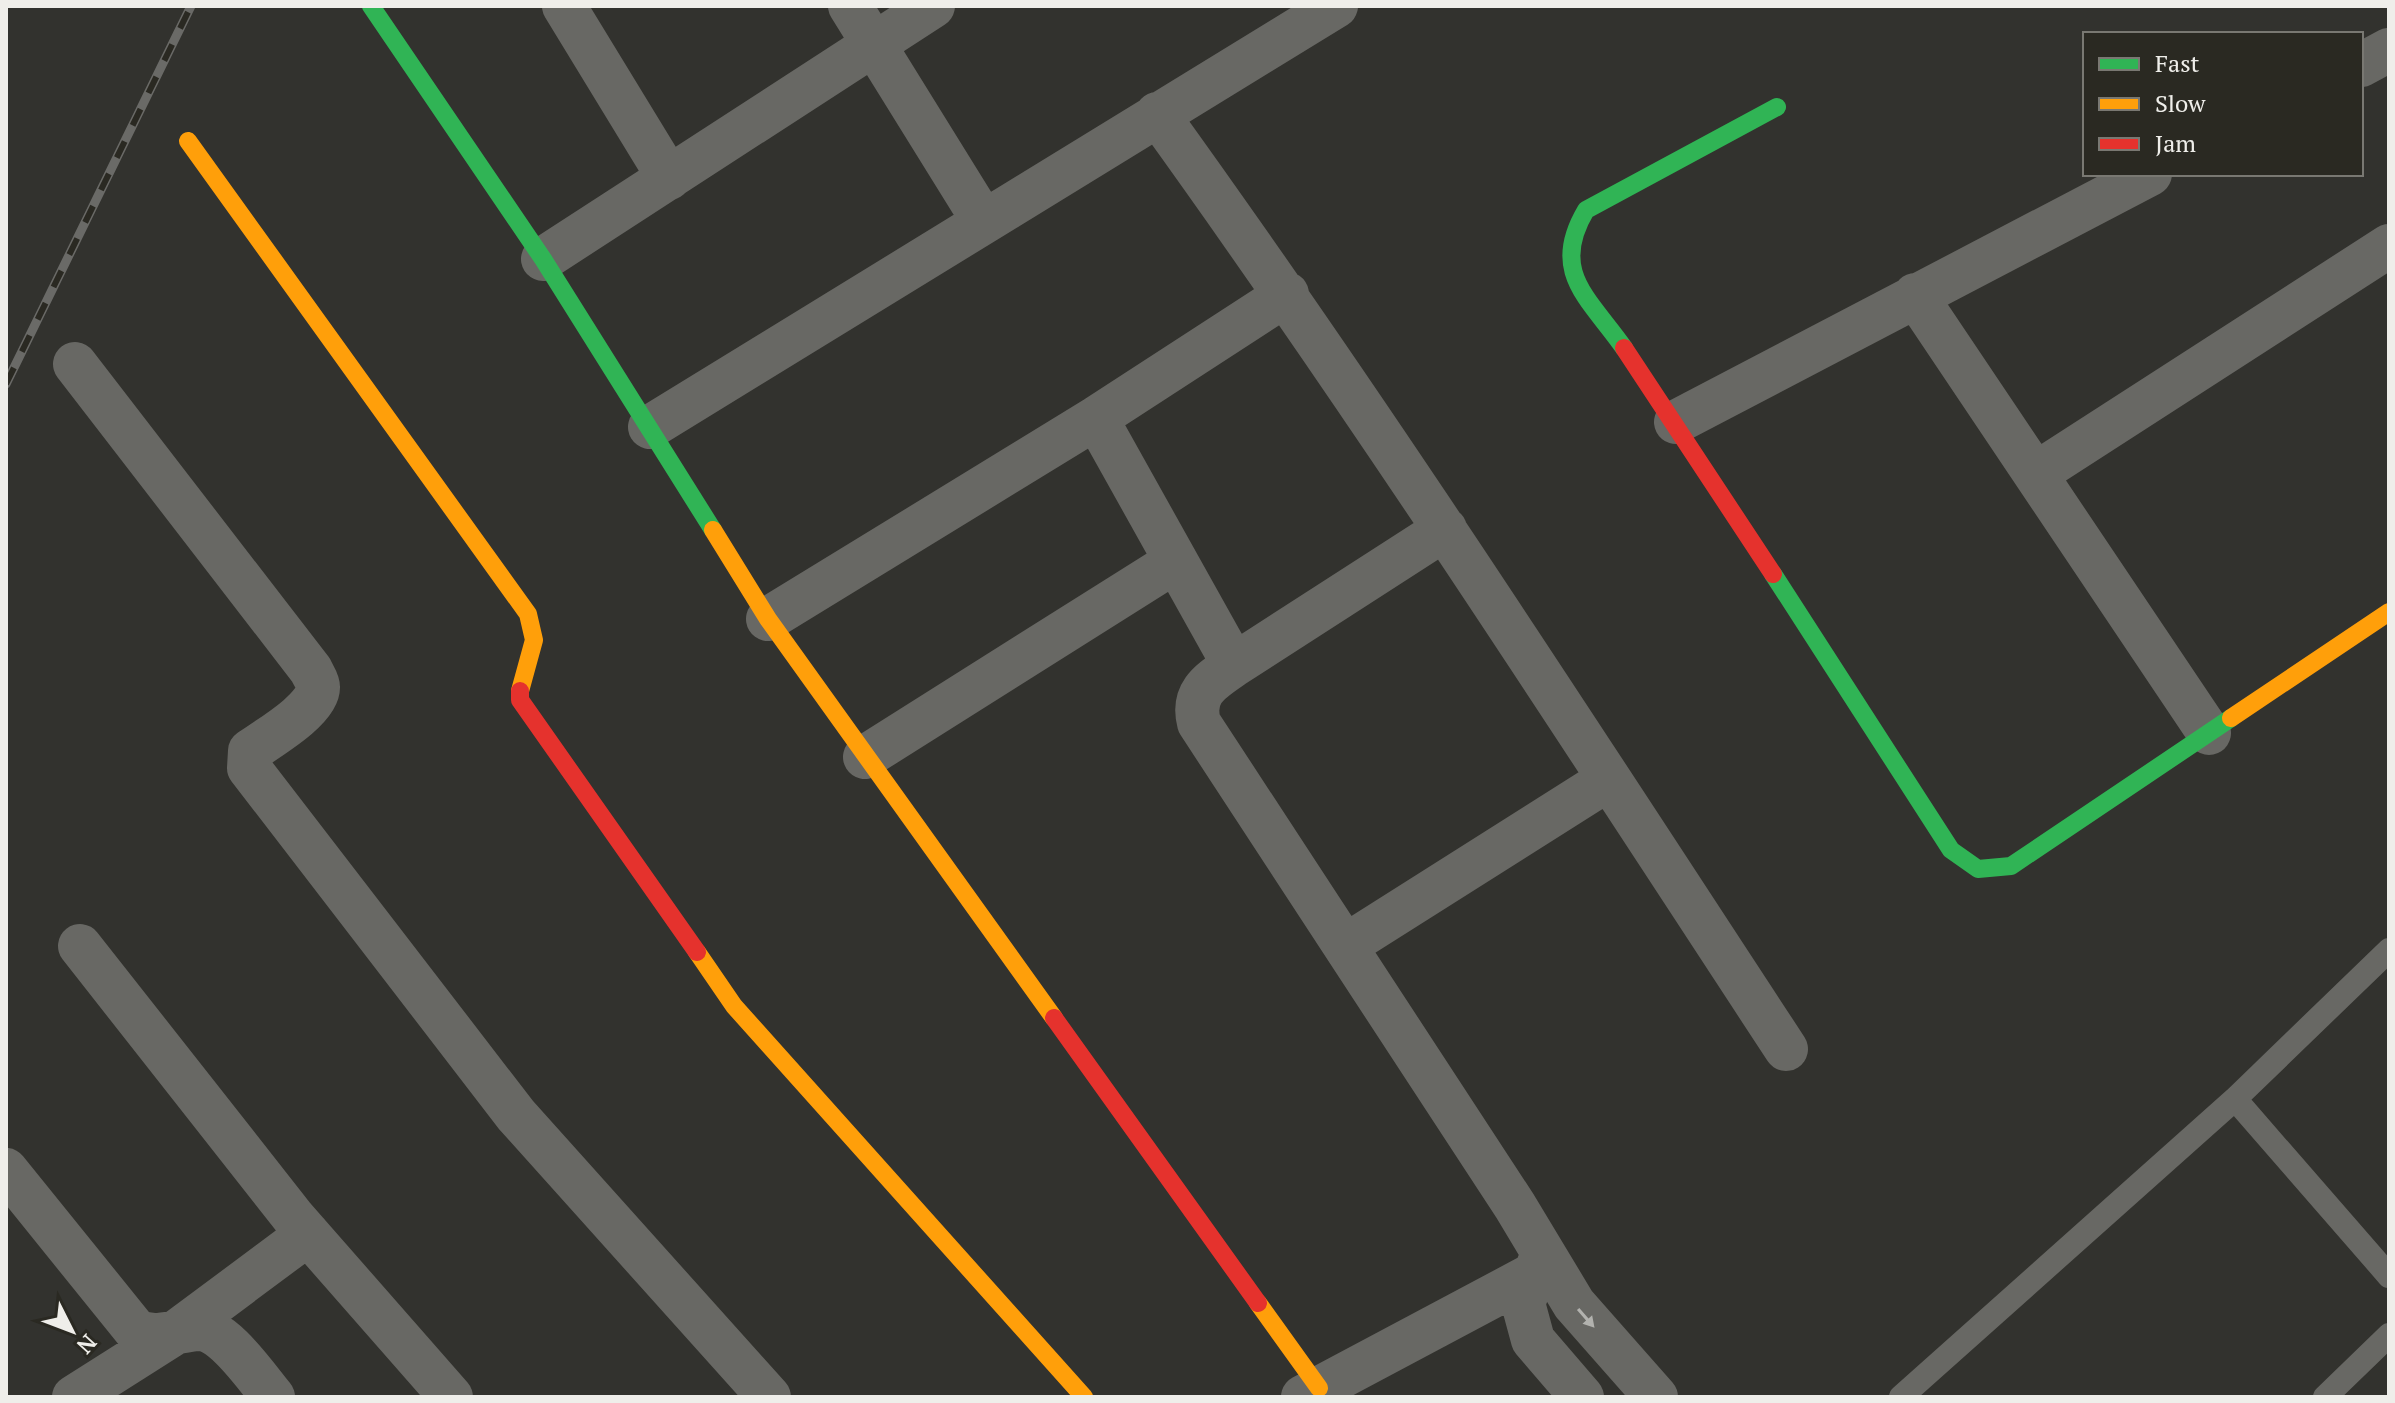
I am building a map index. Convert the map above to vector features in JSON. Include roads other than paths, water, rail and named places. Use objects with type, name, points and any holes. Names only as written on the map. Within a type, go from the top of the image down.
[{"type":"street","points":[[371,6],[543,259],[768,619],[1311,1393],[1538,1264]]},
{"type":"street","points":[[564,6],[669,178]]},
{"type":"street","points":[[850,6],[984,222]]},
{"type":"street","points":[[543,259],[933,6]]},
{"type":"street","points":[[650,427],[1336,6]]},
{"type":"street","points":[[2363,64],[2389,50]]},
{"type":"street","points":[[1777,107],[1603,198],[1586,210],[1569,238],[1567,254],[1571,273],[1676,422],[1951,850],[1967,868],[1986,873],[2011,866],[2389,612]]},
{"type":"street","points":[[1157,114],[1287,294],[1786,1049]]},
{"type":"street","points":[[188,141],[528,614],[538,635],[535,650],[518,681],[520,700],[725,993],[1084,1397]]},
{"type":"street","points":[[1676,422],[2146,176]]},
{"type":"street","points":[[2037,473],[2389,246]]},
{"type":"street","points":[[768,619],[1096,418],[1287,294]]},
{"type":"street","points":[[1915,295],[2209,733]]},
{"type":"street","points":[[75,364],[301,657],[318,685],[316,699],[305,711],[250,751],[249,768],[516,1115],[769,1397]]},
{"type":"street","points":[[1096,418],[1234,665]]},
{"type":"street","points":[[1445,529],[1207,683],[1198,696],[1195,709],[1199,723],[1345,946],[1538,1264],[1656,1397]]},
{"type":"street","points":[[865,757],[1176,561]]},
{"type":"street","points":[[1345,946],[1609,779]]},
{"type":"street","points":[[80,946],[308,1234],[451,1397]]},
{"type":"street","points":[[6,1170],[136,1331],[145,1335],[201,1328],[216,1333],[273,1397]]},
{"type":"street","points":[[74,1397],[175,1333],[308,1234]]},
{"type":"street","points":[[1538,1264],[1523,1303],[1533,1340],[1582,1397]]},
{"type":"lane","points":[[1901,1397],[2235,1099],[2389,950]]},
{"type":"lane","points":[[2235,1099],[2389,1276]]},
{"type":"lane","points":[[2325,1397],[2389,1335]]},
{"type":"railway","points":[[6,384],[191,6]]}]
